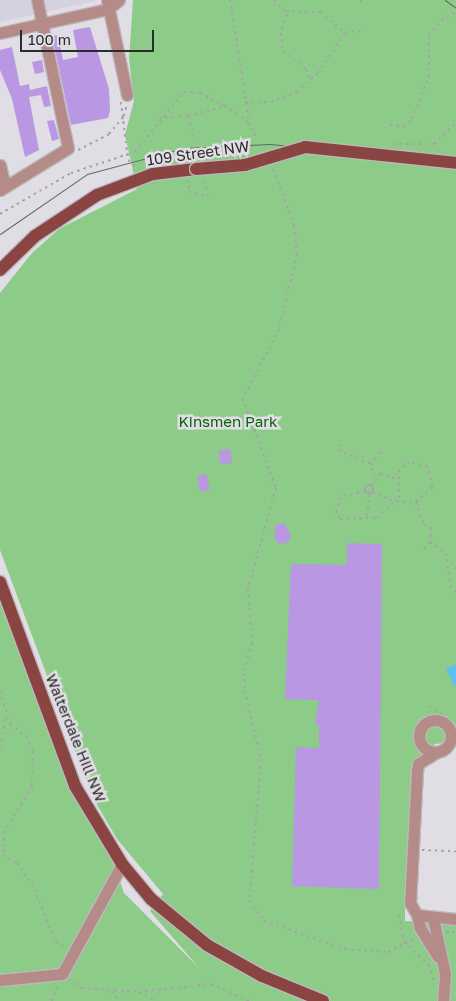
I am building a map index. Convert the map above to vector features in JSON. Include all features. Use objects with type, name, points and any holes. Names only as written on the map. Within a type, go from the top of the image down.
[{"type":"main road","name":"109 Street NW","points":[[0,270],[22,247],[114,186],[154,174],[196,175],[245,165],[305,147],[456,163]]},
{"type":"main road","name":"109 Street NW","points":[[0,280],[22,247]]},
{"type":"main road","name":"Walterdale Hill NW","points":[[0,582],[75,786],[122,864],[151,899],[207,945],[280,984],[323,1001]]},
{"type":"street","points":[[0,165],[2,188],[68,148],[37,0]]},
{"type":"street","points":[[0,34],[41,24],[119,0]]},
{"type":"street","points":[[107,4],[127,95]]},
{"type":"street","points":[[420,764],[448,746],[454,738],[448,726],[434,720],[422,728],[420,737],[420,764],[412,850],[410,903],[417,915],[424,936],[442,963]]},
{"type":"street","points":[[420,737],[424,747],[436,752]]},
{"type":"street","points":[[0,980],[62,974],[122,864]]},
{"type":"street","points":[[417,915],[456,919]]},
{"type":"street","points":[[432,918],[442,963],[443,1001]]},
{"type":"path","points":[[230,0],[250,127]]},
{"type":"path","points":[[274,0],[285,11],[320,12],[345,33]]},
{"type":"path","points":[[361,0],[362,6]]},
{"type":"path","points":[[285,11],[282,51],[306,69],[311,80]]},
{"type":"path","points":[[390,125],[404,127],[412,119],[429,77],[429,35],[456,12]]},
{"type":"path","points":[[245,102],[280,100],[311,80],[345,33],[365,30]]},
{"type":"path","points":[[0,214],[71,173],[127,155],[153,133],[159,118],[178,96],[189,91],[225,106],[250,127],[256,137]]},
{"type":"path","points":[[127,95],[121,119],[127,155],[133,167],[145,170]]},
{"type":"path","points":[[159,118],[188,116],[225,106]]},
{"type":"path","points":[[188,116],[195,140]]},
{"type":"path","points":[[393,144],[434,144],[456,123]]},
{"type":"path","points":[[273,168],[294,226],[297,254],[276,338],[243,399],[276,488],[248,589],[252,643],[244,673],[245,691],[261,759],[249,900],[264,921],[345,949],[388,952],[404,942],[424,936]]},
{"type":"path","points":[[196,175],[208,196],[189,192],[196,175]]},
{"type":"path","points":[[340,444],[338,450],[371,464],[374,477],[366,516]]},
{"type":"path","points":[[371,464],[380,451]]},
{"type":"path","points":[[396,479],[410,462],[430,469],[433,486],[416,502]]},
{"type":"path","points":[[374,477],[382,473],[396,479]]},
{"type":"path","points":[[396,479],[400,500]]},
{"type":"path","points":[[365,491],[366,486],[372,486]]},
{"type":"path","points":[[394,502],[365,491],[342,496],[335,512],[345,521],[386,514],[394,502],[400,500],[416,502],[424,514],[422,522],[431,528],[430,542],[421,552]]},
{"type":"path","points":[[430,542],[443,549],[450,563],[456,598]]},
{"type":"path","points":[[450,563],[456,568]]},
{"type":"path","points":[[0,691],[6,717],[0,747]]},
{"type":"path","points":[[429,706],[456,724]]},
{"type":"path","points":[[6,717],[26,736],[33,751],[32,786],[6,831],[2,855],[16,863],[34,889],[55,942],[73,951]]},
{"type":"path","points":[[412,850],[456,851]]},
{"type":"path","points":[[398,915],[404,942],[429,965],[434,989]]},
{"type":"path","points":[[436,932],[456,932]]},
{"type":"path","points":[[52,1001],[62,974],[79,988],[112,991],[139,992],[212,984],[249,1001]]},
{"type":"path","points":[[112,991],[119,1001]]},
{"type":"path","points":[[139,992],[157,1001]]},
{"type":"shaded area","points":[[0,0],[95,0],[95,1],[0,22]]},
{"type":"green space","name":"Kinsmen Park","points":[[133,0],[456,0],[456,742],[435,744],[411,770],[405,921],[456,923],[456,1001],[0,1001],[0,593],[87,816],[114,864],[124,893],[199,968],[150,911],[163,894],[117,839],[92,796],[0,550],[0,293],[32,253],[59,229],[137,189],[125,135],[134,101],[129,59]]},
{"type":"water","points":[[456,664],[456,685],[454,686],[446,669]]},
{"type":"building","points":[[90,27],[109,89],[110,111],[108,118],[71,125],[52,36],[58,35],[63,60],[78,57],[73,30]]},
{"type":"building","points":[[12,47],[20,86],[29,84],[30,90],[47,86],[51,106],[44,107],[41,95],[29,97],[39,150],[25,157],[12,99],[0,70],[0,50]]},
{"type":"building","points":[[42,60],[44,72],[35,74],[32,62]]},
{"type":"building","points":[[54,120],[59,139],[52,141],[47,121]]},
{"type":"building","points":[[230,449],[232,463],[220,464],[219,450]]},
{"type":"building","points":[[206,474],[210,489],[200,492],[197,476]]},
{"type":"building","points":[[284,523],[291,536],[289,542],[280,544],[275,539],[275,525]]},
{"type":"building","points":[[347,543],[382,544],[379,889],[292,886],[296,747],[319,748],[319,725],[315,725],[319,700],[285,699],[291,564],[347,565]]},
{"type":"tram line","points":[[445,0],[456,8]]},
{"type":"tram line","points":[[0,234],[87,174],[184,148],[270,144],[456,163]]}]
